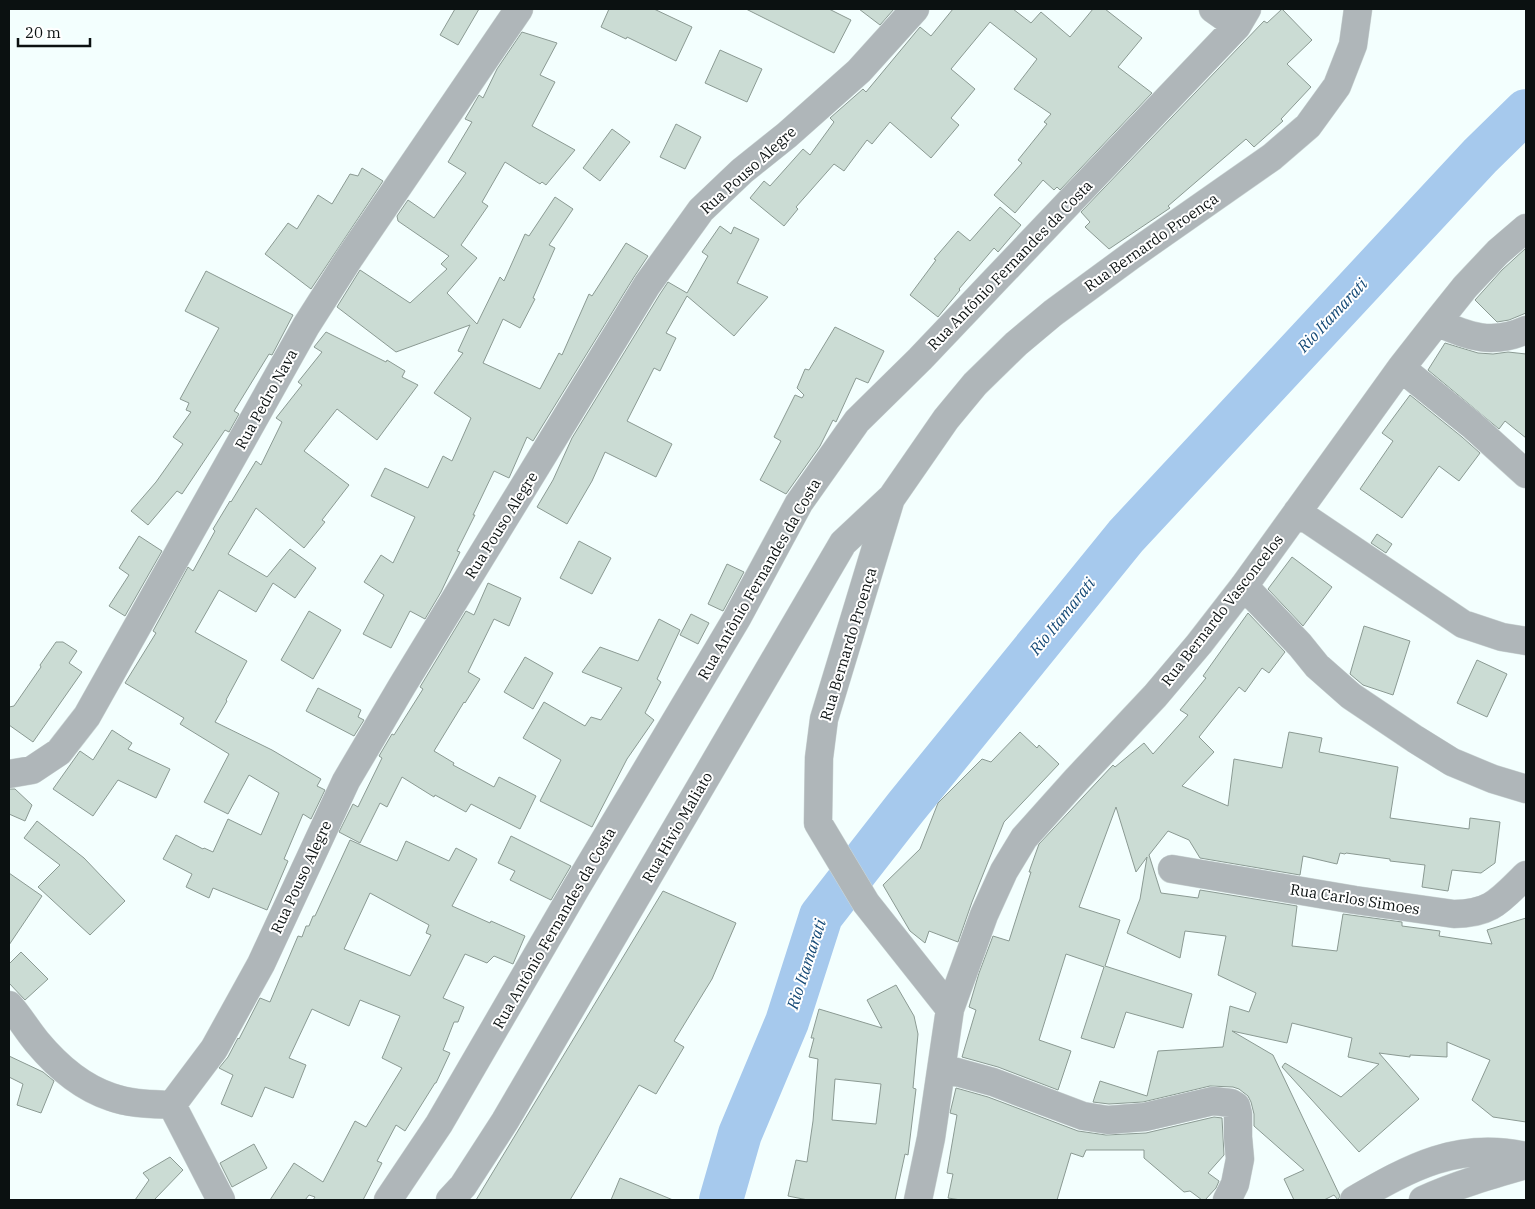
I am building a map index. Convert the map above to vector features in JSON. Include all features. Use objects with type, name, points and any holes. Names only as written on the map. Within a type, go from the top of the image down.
[{"type":"street","name":"Rua Pedro Nava","points":[[9,774],[32,770],[59,752],[87,716],[306,326],[350,257],[519,9]]},
{"type":"street","name":"Rua Pouso Alegre","points":[[172,1105],[214,1049],[261,964],[355,765],[647,285],[701,210],[742,171],[787,135],[859,70],[915,9]]},
{"type":"street","points":[[1213,9],[1242,18]]},
{"type":"street","name":"Rua Bernardo Proença","points":[[914,463],[975,384],[1016,344],[1053,312],[1272,157],[1308,126],[1336,86],[1352,45],[1358,9]]},
{"type":"street","name":"Rua Antônio Fernandes da Costa","points":[[388,1200],[440,1124],[576,888],[737,618],[799,503],[857,421],[920,359],[1242,18]]},
{"type":"street","name":"Rua Bernardo Vasconcelos","points":[[918,1200],[932,1138],[950,1009],[984,915],[1004,871],[1024,838],[1155,696],[1199,644],[1244,586],[1401,368],[1437,322],[1465,287],[1498,252],[1526,228]]},
{"type":"street","points":[[1437,322],[1465,334],[1487,338],[1514,335],[1526,330]]},
{"type":"street","points":[[1401,368],[1472,425],[1526,474]]},
{"type":"street","name":"Rua Hivio Maliato","points":[[450,1200],[463,1186],[505,1121],[843,543],[892,497],[914,463]]},
{"type":"street","name":"Rua Bernardo Proença","points":[[892,497],[824,719],[819,758],[818,823],[866,903],[950,1009]]},
{"type":"street","points":[[1296,512],[1463,624],[1502,637],[1526,641]]},
{"type":"street","points":[[1244,586],[1317,666],[1351,696],[1452,762],[1492,778],[1526,788]]},
{"type":"street","name":"Rua Carlos Simoes","points":[[1172,868],[1355,900],[1454,914],[1468,914],[1486,910],[1498,902],[1526,874]]},
{"type":"street","points":[[9,1005],[35,1040],[57,1065],[85,1086],[111,1098],[141,1104],[172,1105],[221,1200]]},
{"type":"street","points":[[942,1068],[993,1082],[1083,1116],[1108,1120],[1145,1117],[1213,1101],[1230,1103],[1236,1106],[1238,1114],[1240,1159],[1235,1184],[1227,1200]]},
{"type":"street","points":[[1354,1200],[1376,1187],[1434,1160],[1462,1153],[1486,1151],[1526,1156]]},
{"type":"street","points":[[1423,1200],[1440,1192],[1526,1164]]},
{"type":"building","points":[[455,9],[479,9],[458,45],[440,35]]},
{"type":"building","points":[[609,9],[654,9],[692,27],[676,61],[627,37],[626,39],[601,27]]},
{"type":"building","points":[[746,9],[829,9],[851,20],[834,53]]},
{"type":"building","points":[[859,9],[894,9],[880,25]]},
{"type":"building","points":[[953,9],[1013,9],[1031,23],[1041,12],[1070,37],[1093,9],[1105,9],[1142,38],[1118,67],[1152,93],[1060,190],[1057,187],[1054,190],[1043,180],[1015,213],[994,195],[1022,163],[1018,160],[1047,124],[1044,122],[1051,114],[1014,89],[1037,59],[990,22],[951,69],[975,89],[951,118],[959,125],[931,158],[890,122],[872,144],[867,140],[844,171],[834,164],[796,207],[798,209],[784,226],[750,198],[764,181],[770,186],[803,149],[810,155],[834,122],[830,118],[863,89],[866,92],[920,27],[931,36]]},
{"type":"building","points":[[1282,9],[1312,40],[1287,64],[1311,87],[1281,119],[1283,121],[1254,147],[1246,139],[1168,206],[1170,208],[1109,249],[1085,227],[1090,222],[1081,212],[1264,21],[1267,23]]},
{"type":"building","points":[[522,32],[557,43],[540,75],[555,82],[532,126],[575,150],[546,185],[542,182],[540,184],[505,162],[482,202],[488,206],[461,245],[477,258],[447,293],[477,324],[500,277],[504,281],[525,234],[529,236],[555,197],[573,209],[549,245],[555,248],[533,298],[535,299],[520,328],[503,319],[483,363],[540,389],[559,353],[562,355],[589,294],[592,296],[626,243],[648,256],[533,441],[527,437],[509,478],[494,471],[457,551],[460,552],[441,592],[425,619],[410,611],[391,648],[363,634],[384,595],[364,582],[381,555],[393,563],[415,517],[371,496],[385,468],[428,488],[443,456],[452,461],[471,418],[434,393],[463,353],[458,351],[470,325],[396,352],[337,307],[360,270],[410,303],[447,269],[441,264],[449,256],[398,221],[397,216],[408,200],[434,218],[466,173],[448,162],[472,122],[465,119],[479,95],[483,98],[497,69]]},
{"type":"building","points":[[720,50],[762,69],[747,102],[705,83]]},
{"type":"building","points":[[676,124],[701,137],[685,169],[660,157]]},
{"type":"building","points":[[612,129],[630,142],[600,181],[583,168]]},
{"type":"building","points":[[362,168],[383,181],[311,289],[265,254],[288,223],[297,229],[318,195],[332,204],[350,174],[358,176]]},
{"type":"building","points":[[1000,207],[1021,225],[998,252],[994,248],[938,317],[910,295],[936,260],[934,259],[958,231],[970,241]]},
{"type":"building","points":[[720,226],[731,234],[734,227],[759,239],[737,283],[768,297],[734,336],[687,296],[666,333],[676,338],[660,371],[654,368],[627,421],[672,444],[656,477],[605,452],[592,481],[567,524],[537,507],[553,480],[572,438],[660,294],[668,282],[687,293],[708,256],[702,252]]},
{"type":"building","points":[[1526,248],[1526,313],[1509,320],[1497,322],[1475,300],[1502,270]]},
{"type":"building","points":[[206,271],[293,315],[272,355],[269,354],[234,411],[239,414],[229,432],[225,430],[182,494],[177,491],[148,525],[131,511],[156,482],[183,444],[173,437],[191,412],[186,410],[189,403],[180,399],[219,328],[185,311]]},
{"type":"building","points":[[835,327],[884,351],[868,383],[856,378],[836,422],[833,420],[820,446],[786,494],[760,480],[781,441],[774,437],[795,395],[802,398],[804,395],[797,388],[805,369],[809,370]]},
{"type":"building","points":[[326,332],[386,362],[387,360],[405,371],[402,377],[418,385],[377,440],[337,409],[304,451],[349,485],[322,520],[325,522],[304,548],[256,508],[228,554],[267,577],[290,549],[316,568],[295,598],[273,583],[256,612],[219,590],[195,632],[247,661],[215,722],[272,750],[321,779],[317,786],[325,790],[311,819],[303,814],[284,859],[288,861],[267,910],[213,888],[209,898],[186,887],[192,874],[163,859],[176,835],[213,852],[228,819],[261,835],[279,793],[249,775],[228,814],[204,802],[229,754],[180,724],[184,718],[125,683],[156,633],[153,631],[188,567],[193,571],[215,531],[213,529],[256,461],[261,465],[282,422],[276,418],[302,385],[298,382],[322,352],[314,347]]},
{"type":"building","points":[[1445,343],[1478,353],[1508,352],[1526,354],[1526,438],[1505,421],[1499,429],[1428,370]]},
{"type":"building","points":[[1410,395],[1480,453],[1459,481],[1439,466],[1402,518],[1360,489],[1393,441],[1382,433]]},
{"type":"building","points":[[1377,534],[1392,544],[1386,553],[1371,543]]},
{"type":"building","points":[[139,536],[162,551],[125,616],[109,606],[129,575],[119,568]]},
{"type":"building","points":[[579,541],[611,558],[592,594],[560,578]]},
{"type":"building","points":[[1292,557],[1332,587],[1303,626],[1268,589]]},
{"type":"building","points":[[727,564],[744,572],[723,611],[708,604]]},
{"type":"building","points":[[488,583],[521,598],[509,626],[494,619],[468,672],[480,679],[434,751],[454,763],[453,765],[494,787],[499,777],[536,796],[520,829],[471,804],[466,812],[435,795],[434,797],[402,777],[387,807],[380,803],[360,843],[339,832],[353,804],[358,807],[382,758],[379,756],[423,689],[420,687],[466,611],[474,615]]},
{"type":"building","points":[[309,611],[341,630],[313,679],[281,660]]},
{"type":"building","points":[[1248,613],[1285,652],[1269,673],[1262,668],[1245,692],[1239,687],[1199,737],[1214,752],[1182,786],[1228,806],[1234,759],[1282,768],[1289,732],[1322,738],[1319,752],[1398,767],[1390,818],[1469,829],[1470,818],[1500,822],[1495,863],[1481,873],[1452,870],[1448,891],[1422,887],[1425,865],[1340,853],[1337,864],[1303,856],[1300,875],[1200,858],[1189,840],[1168,831],[1149,855],[1161,893],[1198,898],[1200,890],[1297,906],[1292,946],[1337,951],[1343,914],[1402,922],[1402,926],[1440,931],[1439,936],[1492,944],[1487,930],[1526,918],[1526,1122],[1493,1117],[1472,1100],[1490,1060],[1447,1042],[1447,1057],[1410,1055],[1410,1057],[1379,1053],[1419,1099],[1359,1152],[1282,1067],[1285,1063],[1341,1097],[1379,1064],[1348,1057],[1352,1038],[1292,1023],[1287,1043],[1232,1031],[1273,1055],[1340,1196],[1338,1200],[1334,1195],[1324,1200],[1294,1200],[1284,1179],[1304,1170],[1254,1126],[1251,1102],[1248,1096],[1239,1089],[1210,1086],[1143,1102],[1109,1104],[1093,1102],[1100,1081],[1147,1096],[1158,1051],[1223,1047],[1230,1006],[1249,1012],[1256,993],[1218,975],[1226,936],[1185,931],[1180,958],[1127,933],[1140,899],[1147,857],[1136,872],[1116,807],[1079,907],[1120,920],[1105,966],[1192,994],[1183,1028],[1126,1012],[1114,1048],[1081,1038],[1104,967],[1066,954],[1039,1040],[1071,1051],[1058,1090],[998,1067],[962,1057],[976,1010],[969,1007],[979,973],[993,936],[1009,941],[1039,844],[1113,765],[1115,767],[1144,743],[1153,754],[1188,715],[1180,710],[1206,678],[1203,676]]},
{"type":"building","points":[[691,614],[709,623],[698,644],[680,635]]},
{"type":"building","points":[[659,619],[680,630],[657,679],[661,682],[645,713],[654,720],[627,759],[592,827],[540,801],[561,760],[523,738],[544,702],[585,726],[591,717],[601,720],[622,688],[582,672],[600,647],[638,661]]},
{"type":"building","points":[[1364,626],[1410,641],[1393,695],[1363,685],[1350,674]]},
{"type":"building","points":[[56,642],[63,642],[77,651],[69,663],[82,672],[33,742],[9,725],[9,707],[14,706]]},
{"type":"building","points":[[525,657],[553,673],[533,709],[504,692]]},
{"type":"building","points":[[1477,660],[1507,674],[1487,717],[1457,703]]},
{"type":"building","points":[[318,688],[361,710],[358,717],[364,720],[354,736],[306,711]]},
{"type":"building","points":[[112,730],[132,743],[128,749],[170,769],[156,798],[118,780],[93,816],[53,789],[80,751],[93,760]]},
{"type":"building","points":[[1020,732],[1037,748],[1039,745],[1059,764],[1004,822],[958,942],[929,931],[925,943],[910,931],[883,885],[920,849],[938,803],[982,759],[991,762]]},
{"type":"building","points":[[9,789],[15,789],[32,805],[25,821],[9,814]]},
{"type":"building","points":[[37,821],[84,858],[125,901],[90,935],[38,887],[60,865],[24,838]]},
{"type":"building","points":[[511,836],[571,866],[551,900],[510,880],[515,871],[498,863]]},
{"type":"building","points":[[350,840],[397,861],[406,841],[449,861],[456,848],[477,859],[452,906],[525,936],[513,964],[494,956],[487,963],[465,954],[443,998],[464,1007],[458,1022],[454,1022],[443,1050],[450,1053],[436,1083],[405,1131],[396,1125],[377,1161],[382,1163],[363,1200],[313,1200],[315,1197],[309,1195],[305,1200],[270,1200],[294,1163],[323,1182],[355,1121],[366,1127],[402,1068],[382,1058],[400,1016],[360,1000],[349,1026],[312,1009],[289,1058],[306,1065],[293,1098],[265,1087],[252,1117],[221,1104],[233,1075],[219,1068],[239,1039],[260,998],[270,1002],[298,936],[302,937],[306,926],[309,926],[313,916],[315,916]],"holes":[[[370,893],[429,925],[426,933],[431,935],[410,976],[344,949]]]},
{"type":"building","points":[[9,873],[42,896],[9,945]]},
{"type":"building","points":[[663,891],[736,923],[712,979],[674,1041],[684,1047],[656,1094],[639,1085],[570,1200],[476,1200]]},
{"type":"building","points":[[21,952],[48,979],[25,1000],[9,983],[9,964]]},
{"type":"building","points":[[896,985],[914,1016],[918,1034],[913,1088],[916,1089],[908,1155],[905,1154],[895,1200],[808,1200],[788,1196],[796,1160],[807,1162],[813,1121],[818,1059],[809,1057],[814,1038],[811,1038],[819,1009],[882,1028],[867,1000]],"holes":[[[835,1079],[881,1084],[876,1124],[832,1120]]]},
{"type":"building","points":[[9,1056],[43,1072],[54,1081],[41,1113],[17,1105],[23,1084],[9,1077]]},
{"type":"building","points":[[956,1088],[988,1097],[1078,1131],[1106,1135],[1146,1133],[1214,1117],[1222,1118],[1224,1155],[1208,1173],[1219,1181],[1216,1188],[1205,1200],[1202,1200],[1190,1191],[1184,1192],[1144,1158],[1144,1150],[1086,1150],[1083,1157],[1071,1153],[1057,1200],[961,1200],[948,1198],[953,1174],[947,1173],[957,1115],[950,1113]]},
{"type":"building","points":[[254,1144],[267,1168],[232,1187],[220,1163]]},
{"type":"building","points":[[170,1157],[183,1170],[154,1200],[135,1200],[149,1180],[143,1173]]},
{"type":"building","points":[[620,1178],[673,1200],[611,1200]]},
{"type":"waterway","name":"Rio Itamarati","points":[[721,1200],[740,1134],[787,1022],[821,916],[906,807],[1126,536],[1480,156],[1526,111]]}]
